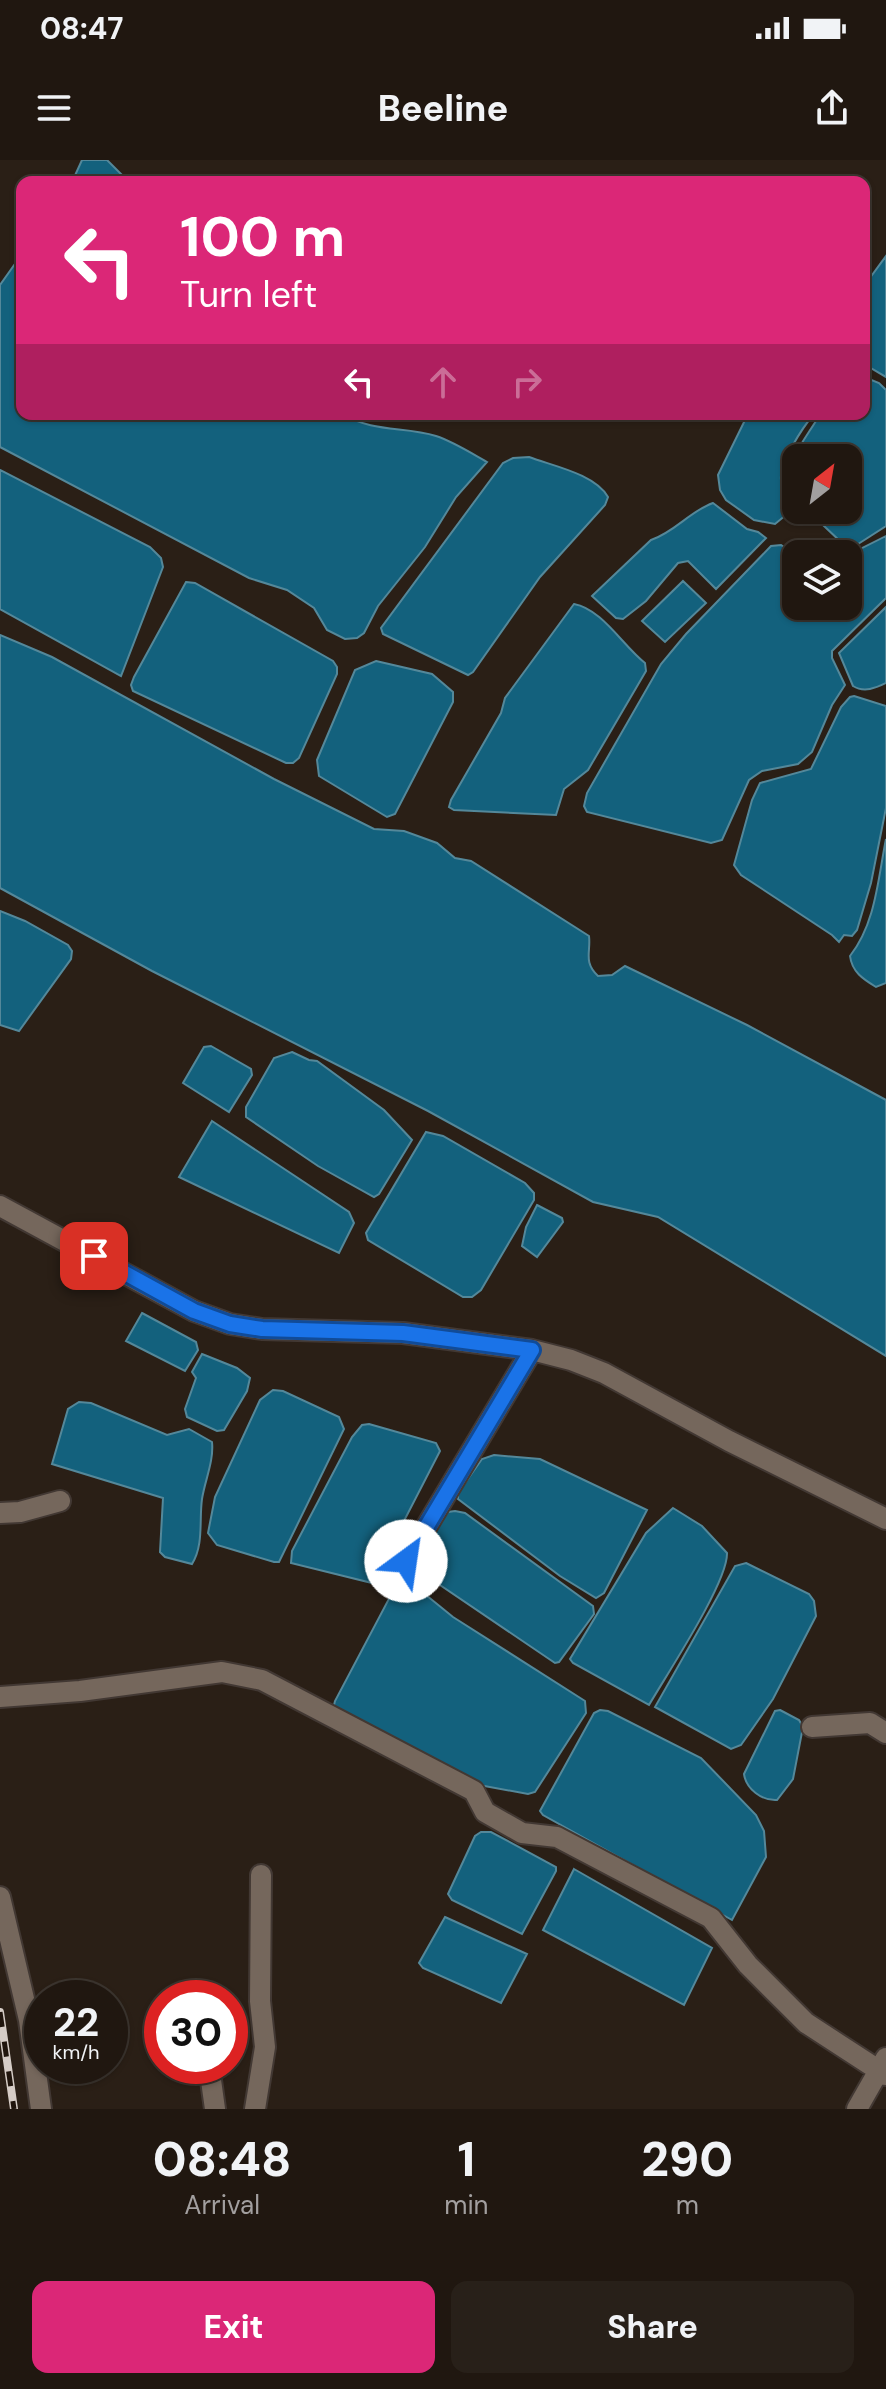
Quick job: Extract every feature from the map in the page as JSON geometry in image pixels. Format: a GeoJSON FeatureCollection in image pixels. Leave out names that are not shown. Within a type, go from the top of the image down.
{"type":"FeatureCollection","features":[{"type":"Feature","properties":{"kind":"street"},"geometry":{"type":"LineString","coordinates":[[0,1206],[194,1311],[230,1324],[262,1329],[403,1333],[532,1350],[571,1360],[604,1373],[729,1441],[886,1519]]}},
{"type":"Feature","properties":{"kind":"street"},"geometry":{"type":"LineString","coordinates":[[406,1561],[532,1350]]}},
{"type":"Feature","properties":{"kind":"street"},"geometry":{"type":"LineString","coordinates":[[0,1513],[20,1512],[60,1501]]}},
{"type":"Feature","properties":{"kind":"street"},"geometry":{"type":"LineString","coordinates":[[0,1697],[80,1691],[222,1672],[262,1680],[474,1791],[485,1812],[522,1833],[557,1837],[711,1918],[748,1965],[806,2023],[884,2068],[857,2109]]}},
{"type":"Feature","properties":{"kind":"street"},"geometry":{"type":"LineString","coordinates":[[812,1727],[870,1723],[886,1733]]}},
{"type":"Feature","properties":{"kind":"street"},"geometry":{"type":"LineString","coordinates":[[255,2109],[265,2047],[260,2001],[261,1875]]}},
{"type":"Feature","properties":{"kind":"street"},"geometry":{"type":"LineString","coordinates":[[0,1897],[29,2020],[41,2109]]}},
{"type":"Feature","properties":{"kind":"street"},"geometry":{"type":"LineString","coordinates":[[212,2084],[215,2109]]}},
{"type":"Feature","properties":{"kind":"water"},"geometry":{"type":"Polygon","coordinates":[[[82,160],[107,160],[123,176],[75,176],[82,160]]]}},
{"type":"Feature","properties":{"kind":"water"},"geometry":{"type":"Polygon","coordinates":[[[886,256],[886,377],[870,368],[870,278],[886,256]]]}},
{"type":"Feature","properties":{"kind":"water"},"geometry":{"type":"Polygon","coordinates":[[[16,262],[16,420],[355,420],[377,427],[436,436],[487,462],[456,497],[425,547],[378,606],[364,633],[357,638],[345,639],[327,630],[314,608],[287,590],[249,578],[0,447],[0,285],[16,262]]]}},
{"type":"Feature","properties":{"kind":"water"},"geometry":{"type":"Polygon","coordinates":[[[870,379],[886,390],[886,526],[862,541],[839,540],[822,524],[862,524],[862,444],[801,444],[816,420],[870,420],[870,379]]]}},
{"type":"Feature","properties":{"kind":"water"},"geometry":{"type":"Polygon","coordinates":[[[745,420],[810,420],[794,444],[782,444],[782,518],[775,524],[754,520],[726,500],[720,490],[718,475],[745,420]]]}},
{"type":"Feature","properties":{"kind":"water"},"geometry":{"type":"Polygon","coordinates":[[[529,457],[594,482],[608,497],[605,505],[540,577],[473,672],[468,675],[383,634],[381,628],[503,463],[513,458],[529,457]]]}},
{"type":"Feature","properties":{"kind":"water"},"geometry":{"type":"Polygon","coordinates":[[[0,470],[150,547],[161,558],[163,567],[121,676],[0,609],[0,470]]]}},
{"type":"Feature","properties":{"kind":"water"},"geometry":{"type":"Polygon","coordinates":[[[713,503],[747,529],[766,538],[716,589],[688,561],[678,563],[646,601],[623,619],[616,618],[592,596],[651,540],[713,503]]]}},
{"type":"Feature","properties":{"kind":"water"},"geometry":{"type":"Polygon","coordinates":[[[886,536],[886,598],[832,651],[832,658],[845,685],[832,705],[812,752],[798,764],[762,771],[749,780],[722,840],[711,843],[587,812],[584,806],[587,793],[661,664],[771,546],[782,546],[782,620],[862,620],[862,548],[886,536]]]}},
{"type":"Feature","properties":{"kind":"water"},"geometry":{"type":"Polygon","coordinates":[[[683,581],[706,603],[665,642],[642,621],[683,581]]]}},
{"type":"Feature","properties":{"kind":"water"},"geometry":{"type":"Polygon","coordinates":[[[186,582],[195,583],[333,661],[337,667],[337,674],[299,758],[293,763],[286,763],[133,691],[131,685],[134,677],[186,582]]]}},
{"type":"Feature","properties":{"kind":"water"},"geometry":{"type":"Polygon","coordinates":[[[574,604],[603,620],[645,663],[646,671],[588,770],[564,789],[556,815],[454,810],[449,807],[451,800],[501,713],[505,698],[574,604]]]}},
{"type":"Feature","properties":{"kind":"water"},"geometry":{"type":"Polygon","coordinates":[[[886,607],[886,683],[870,689],[857,688],[853,686],[839,653],[886,607]]]}},
{"type":"Feature","properties":{"kind":"water"},"geometry":{"type":"Polygon","coordinates":[[[0,635],[52,657],[274,779],[374,829],[404,831],[437,843],[455,858],[471,861],[589,936],[589,961],[598,976],[612,975],[625,966],[747,1025],[886,1100],[886,1356],[658,1217],[593,1202],[428,1111],[152,971],[0,888],[0,635]]]}},
{"type":"Feature","properties":{"kind":"water"},"geometry":{"type":"Polygon","coordinates":[[[376,661],[432,674],[453,692],[453,702],[395,814],[387,817],[319,776],[317,760],[355,670],[376,661]]]}},
{"type":"Feature","properties":{"kind":"water"},"geometry":{"type":"Polygon","coordinates":[[[854,696],[886,706],[886,808],[871,883],[857,930],[852,936],[844,935],[839,942],[741,875],[734,865],[752,800],[760,783],[811,769],[841,707],[854,696]]]}},
{"type":"Feature","properties":{"kind":"water"},"geometry":{"type":"Polygon","coordinates":[[[886,839],[886,983],[876,987],[856,971],[850,956],[871,915],[886,839]]]}},
{"type":"Feature","properties":{"kind":"water"},"geometry":{"type":"Polygon","coordinates":[[[0,911],[25,921],[68,945],[72,951],[71,959],[19,1031],[0,1025],[0,911]]]}},
{"type":"Feature","properties":{"kind":"water"},"geometry":{"type":"Polygon","coordinates":[[[211,1046],[251,1069],[252,1075],[229,1112],[183,1083],[204,1047],[211,1046]]]}},
{"type":"Feature","properties":{"kind":"water"},"geometry":{"type":"Polygon","coordinates":[[[292,1052],[317,1061],[384,1110],[412,1140],[379,1194],[374,1197],[318,1166],[246,1117],[246,1107],[274,1058],[292,1052]]]}},
{"type":"Feature","properties":{"kind":"water"},"geometry":{"type":"Polygon","coordinates":[[[212,1121],[349,1212],[354,1223],[339,1253],[179,1177],[212,1121]]]}},
{"type":"Feature","properties":{"kind":"water"},"geometry":{"type":"Polygon","coordinates":[[[426,1132],[443,1136],[525,1183],[534,1193],[534,1200],[481,1290],[472,1297],[463,1297],[368,1240],[366,1233],[426,1132]]]}},
{"type":"Feature","properties":{"kind":"water"},"geometry":{"type":"Polygon","coordinates":[[[537,1205],[562,1218],[563,1222],[537,1257],[522,1246],[526,1227],[537,1205]]]}},
{"type":"Feature","properties":{"kind":"water"},"geometry":{"type":"Polygon","coordinates":[[[142,1313],[196,1342],[198,1350],[185,1371],[126,1341],[142,1313]]]}},
{"type":"Feature","properties":{"kind":"water"},"geometry":{"type":"Polygon","coordinates":[[[202,1354],[237,1368],[250,1378],[247,1391],[224,1430],[217,1431],[187,1417],[185,1409],[196,1378],[192,1372],[202,1354]]]}},
{"type":"Feature","properties":{"kind":"water"},"geometry":{"type":"Polygon","coordinates":[[[273,1390],[283,1391],[339,1417],[344,1429],[279,1562],[217,1545],[208,1533],[215,1497],[260,1400],[273,1390]]]}},
{"type":"Feature","properties":{"kind":"water"},"geometry":{"type":"Polygon","coordinates":[[[79,1402],[91,1403],[167,1435],[189,1429],[212,1442],[211,1463],[202,1499],[200,1541],[192,1564],[165,1557],[160,1552],[163,1498],[52,1464],[68,1409],[79,1402]]]}},
{"type":"Feature","properties":{"kind":"water"},"geometry":{"type":"Polygon","coordinates":[[[369,1424],[436,1443],[440,1451],[372,1583],[291,1563],[292,1551],[352,1437],[362,1425],[369,1424]]]}},
{"type":"Feature","properties":{"kind":"water"},"geometry":{"type":"Polygon","coordinates":[[[494,1455],[540,1459],[647,1510],[604,1593],[596,1598],[560,1576],[458,1499],[458,1493],[482,1459],[494,1455]]]}},
{"type":"Feature","properties":{"kind":"water"},"geometry":{"type":"Polygon","coordinates":[[[673,1508],[702,1526],[727,1553],[725,1567],[708,1606],[649,1705],[570,1659],[646,1533],[673,1508]]]}},
{"type":"Feature","properties":{"kind":"water"},"geometry":{"type":"Polygon","coordinates":[[[448,1512],[465,1513],[593,1606],[594,1614],[559,1662],[555,1663],[409,1564],[409,1559],[448,1512]]]}},
{"type":"Feature","properties":{"kind":"water"},"geometry":{"type":"Polygon","coordinates":[[[746,1563],[809,1594],[814,1601],[816,1616],[773,1699],[741,1745],[731,1749],[655,1707],[735,1566],[746,1563]]]}},
{"type":"Feature","properties":{"kind":"water"},"geometry":{"type":"Polygon","coordinates":[[[410,1582],[453,1617],[585,1701],[586,1713],[535,1792],[528,1794],[463,1782],[333,1709],[392,1593],[402,1583],[410,1582]]]}},
{"type":"Feature","properties":{"kind":"water"},"geometry":{"type":"Polygon","coordinates":[[[780,1710],[799,1720],[803,1727],[793,1779],[777,1800],[771,1800],[751,1789],[744,1774],[775,1711],[780,1710]]]}},
{"type":"Feature","properties":{"kind":"water"},"geometry":{"type":"Polygon","coordinates":[[[608,1711],[701,1758],[756,1815],[764,1831],[766,1857],[732,1920],[540,1811],[594,1713],[608,1711]]]}},
{"type":"Feature","properties":{"kind":"water"},"geometry":{"type":"Polygon","coordinates":[[[481,1832],[491,1832],[556,1867],[522,1934],[452,1900],[448,1894],[475,1836],[481,1832]]]}},
{"type":"Feature","properties":{"kind":"water"},"geometry":{"type":"Polygon","coordinates":[[[574,1869],[712,1948],[684,2005],[543,1930],[574,1869]]]}},
{"type":"Feature","properties":{"kind":"water"},"geometry":{"type":"Polygon","coordinates":[[[445,1917],[527,1954],[501,2003],[423,1968],[419,1963],[445,1917]]]}},
{"type":"Feature","properties":{"kind":"railway"},"geometry":{"type":"LineString","coordinates":[[0,2012],[14,2109]]}},
{"type":"Feature","properties":{"kind":"route"},"geometry":{"type":"LineString","coordinates":[[94,1256],[194,1311],[230,1324],[262,1329],[403,1333],[532,1350],[406,1561]]}}]}
